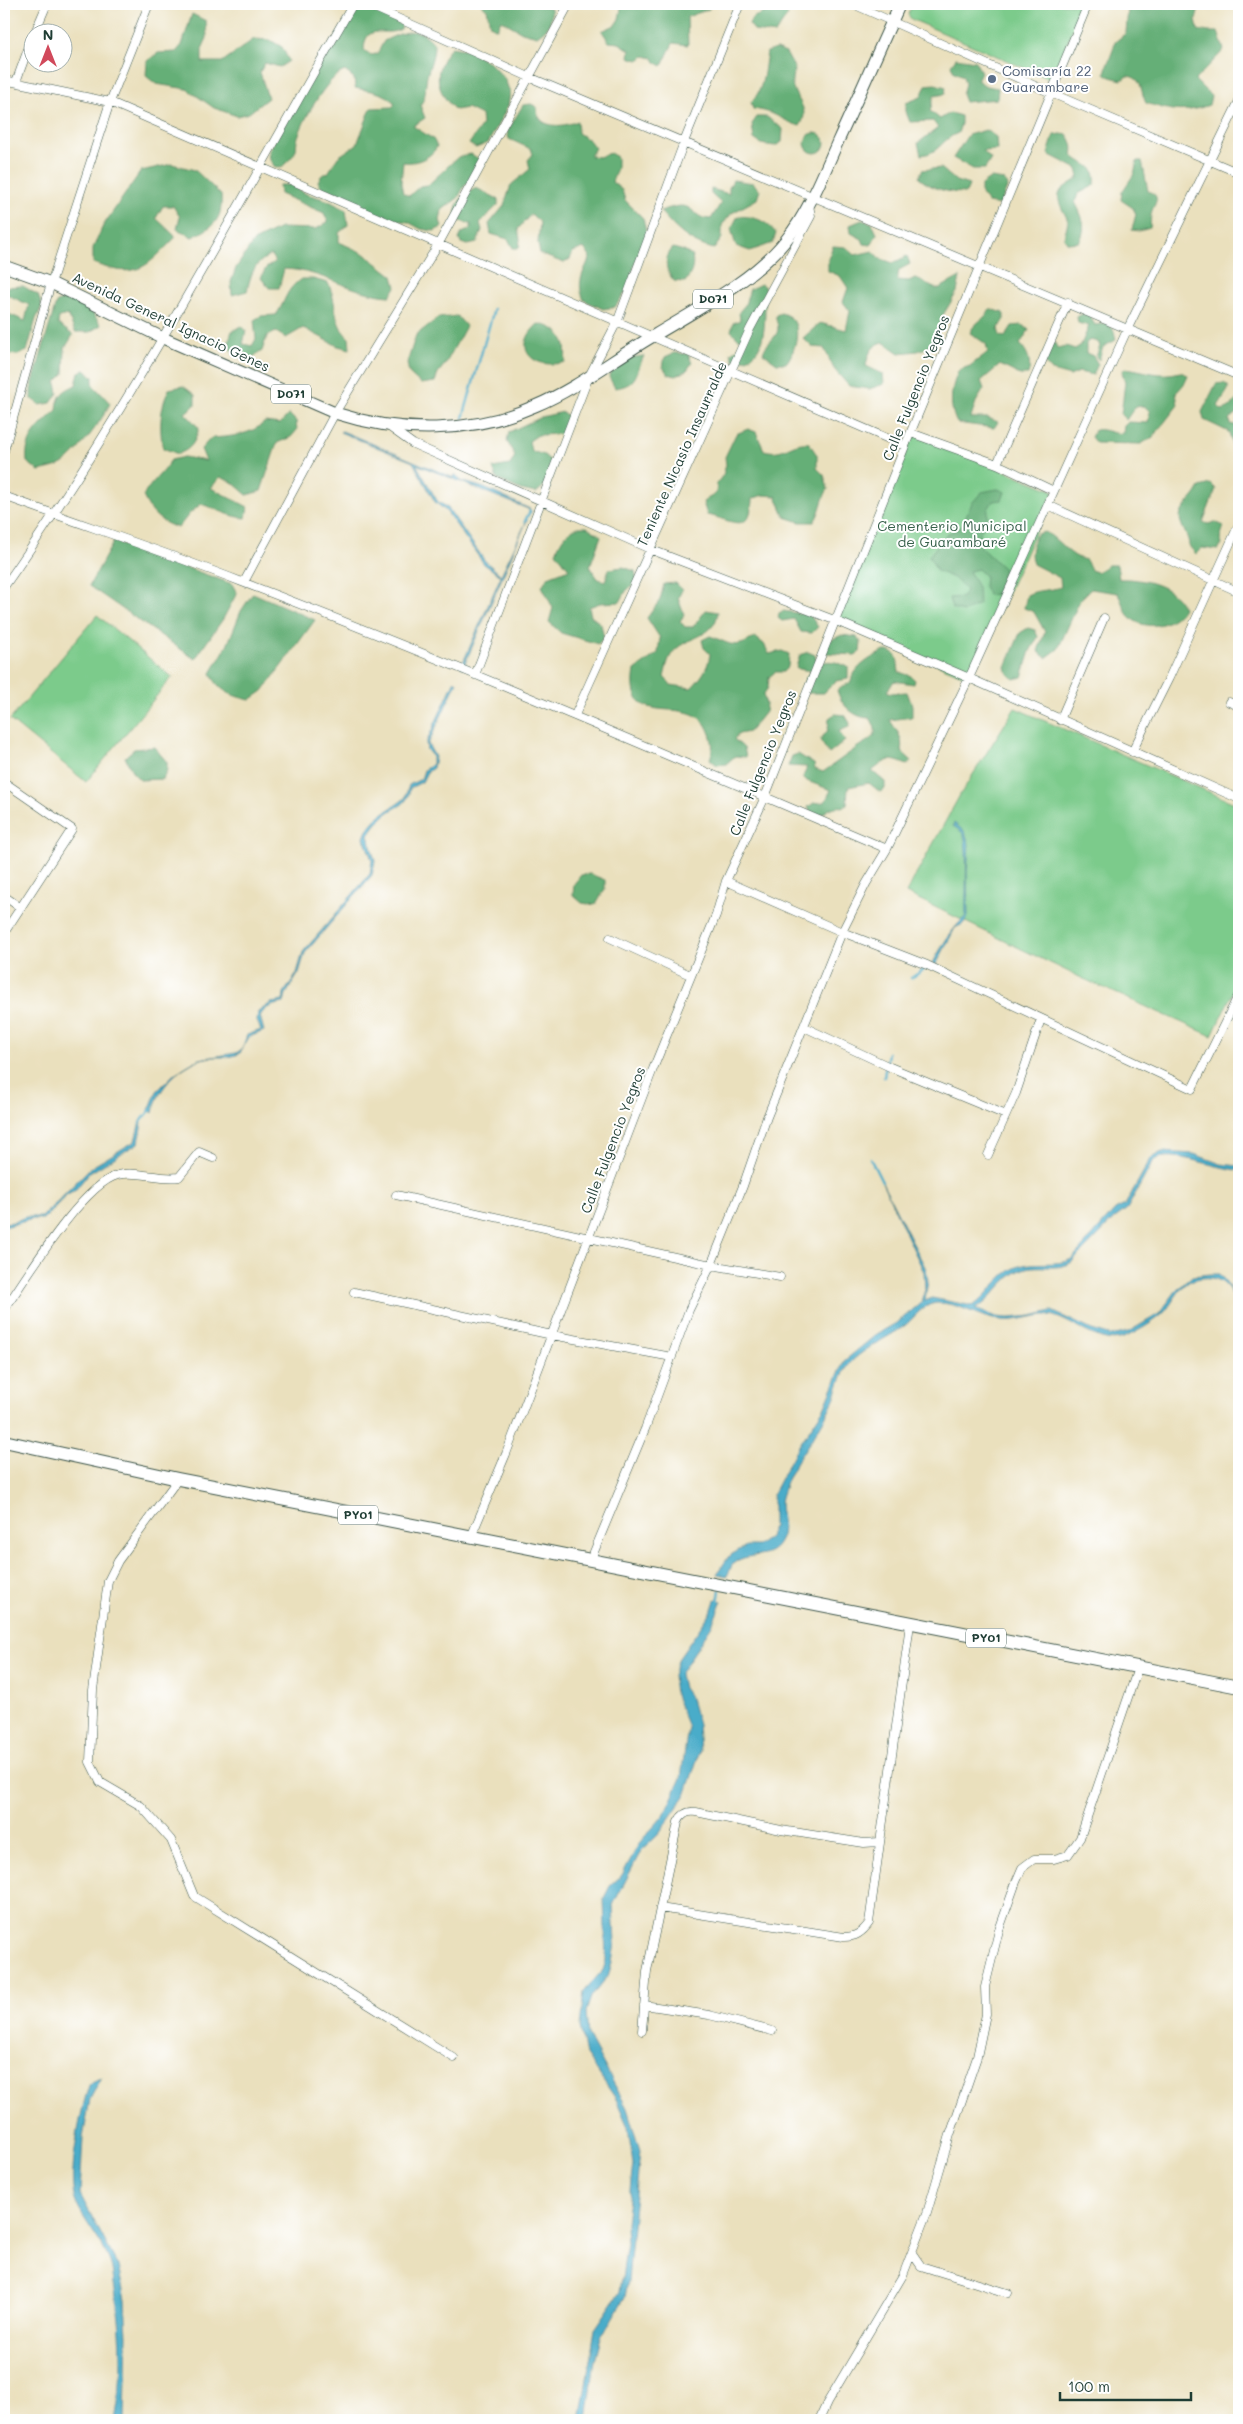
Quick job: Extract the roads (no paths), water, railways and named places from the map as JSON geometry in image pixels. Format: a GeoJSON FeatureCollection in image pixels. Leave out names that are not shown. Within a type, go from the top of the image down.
{"type":"FeatureCollection","features":[{"type":"Feature","properties":{"kind":"highway","name":"PY01"},"geometry":{"type":"LineString","coordinates":[[4,1441],[178,1479],[1239,1687]]}},
{"type":"Feature","properties":{"kind":"main road","name":"D071"},"geometry":{"type":"LineString","coordinates":[[811,200],[900,4]]}},
{"type":"Feature","properties":{"kind":"main road","name":"Avenida General Ignacio Genes"},"geometry":{"type":"LineString","coordinates":[[4,266],[51,283],[163,338],[357,420],[385,425],[469,426],[502,419],[537,406],[716,297],[762,265],[786,241],[811,200]]}},
{"type":"Feature","properties":{"kind":"street"},"geometry":{"type":"LineString","coordinates":[[39,22],[46,4]]}},
{"type":"Feature","properties":{"kind":"street"},"geometry":{"type":"LineString","coordinates":[[4,451],[51,283],[110,102],[149,4]]}},
{"type":"Feature","properties":{"kind":"street"},"geometry":{"type":"LineString","coordinates":[[4,587],[55,514],[163,338],[353,4]]}},
{"type":"Feature","properties":{"kind":"street"},"geometry":{"type":"LineString","coordinates":[[366,4],[529,77],[684,142],[811,200],[1068,302],[1239,376]]}},
{"type":"Feature","properties":{"kind":"street"},"geometry":{"type":"LineString","coordinates":[[244,582],[335,412],[439,242],[569,4]]}},
{"type":"Feature","properties":{"kind":"street"},"geometry":{"type":"LineString","coordinates":[[475,675],[543,501],[589,376],[618,320],[684,142],[740,4]]}},
{"type":"Feature","properties":{"kind":"street"},"geometry":{"type":"LineString","coordinates":[[853,4],[892,20],[1051,94],[1239,173]]}},
{"type":"Feature","properties":{"kind":"street","name":"Calle Fulgencio Yegros"},"geometry":{"type":"LineString","coordinates":[[471,1537],[552,1335],[690,975],[716,915],[726,881],[765,796],[834,620],[1088,4]]}},
{"type":"Feature","properties":{"kind":"street"},"geometry":{"type":"LineString","coordinates":[[16,82],[22,66]]}},
{"type":"Feature","properties":{"kind":"street"},"geometry":{"type":"LineString","coordinates":[[4,80],[110,102],[439,242],[732,372],[905,446]]}},
{"type":"Feature","properties":{"kind":"street"},"geometry":{"type":"LineString","coordinates":[[592,1559],[690,1310],[711,1265],[842,932],[866,884],[887,849],[969,678],[1128,328],[1239,100]]}},
{"type":"Feature","properties":{"kind":"street","name":"Teniente Nicasio Insaurralde"},"geometry":{"type":"LineString","coordinates":[[576,715],[750,329],[811,216],[811,200]]}},
{"type":"Feature","properties":{"kind":"street"},"geometry":{"type":"LineString","coordinates":[[996,464],[1068,302]]}},
{"type":"Feature","properties":{"kind":"street"},"geometry":{"type":"LineString","coordinates":[[385,425],[413,444],[652,550],[834,620],[969,678],[1239,799]]}},
{"type":"Feature","properties":{"kind":"street"},"geometry":{"type":"LineString","coordinates":[[911,433],[996,464],[1054,491]]}},
{"type":"Feature","properties":{"kind":"street"},"geometry":{"type":"LineString","coordinates":[[4,496],[110,532],[244,582],[576,715],[887,849]]}},
{"type":"Feature","properties":{"kind":"street"},"geometry":{"type":"LineString","coordinates":[[1048,505],[1239,592]]}},
{"type":"Feature","properties":{"kind":"street"},"geometry":{"type":"LineString","coordinates":[[1132,752],[1169,678],[1239,524]]}},
{"type":"Feature","properties":{"kind":"street"},"geometry":{"type":"LineString","coordinates":[[1060,720],[1104,618]]}},
{"type":"Feature","properties":{"kind":"street"},"geometry":{"type":"LineString","coordinates":[[1229,702],[1239,706]]}},
{"type":"Feature","properties":{"kind":"street"},"geometry":{"type":"LineString","coordinates":[[4,782],[72,828],[4,933]]}},
{"type":"Feature","properties":{"kind":"street"},"geometry":{"type":"LineString","coordinates":[[726,881],[842,932],[929,966],[1192,1089],[1239,994]]}},
{"type":"Feature","properties":{"kind":"street"},"geometry":{"type":"LineString","coordinates":[[4,896],[21,908]]}},
{"type":"Feature","properties":{"kind":"street"},"geometry":{"type":"LineString","coordinates":[[610,938],[690,975]]}},
{"type":"Feature","properties":{"kind":"street"},"geometry":{"type":"LineString","coordinates":[[988,1155],[1016,1093],[1041,1019]]}},
{"type":"Feature","properties":{"kind":"street"},"geometry":{"type":"LineString","coordinates":[[804,1027],[887,1066],[1006,1115]]}},
{"type":"Feature","properties":{"kind":"street"},"geometry":{"type":"LineString","coordinates":[[4,1310],[81,1203],[106,1179],[121,1174],[179,1177],[199,1152],[213,1158]]}},
{"type":"Feature","properties":{"kind":"street"},"geometry":{"type":"LineString","coordinates":[[396,1195],[589,1236],[711,1265],[780,1277]]}},
{"type":"Feature","properties":{"kind":"street"},"geometry":{"type":"LineString","coordinates":[[354,1292],[552,1335],[672,1357]]}},
{"type":"Feature","properties":{"kind":"street"},"geometry":{"type":"LineString","coordinates":[[178,1479],[118,1561],[108,1581],[93,1690],[90,1762],[100,1782],[141,1806],[171,1840],[194,1896],[454,2058]]}},
{"type":"Feature","properties":{"kind":"street"},"geometry":{"type":"LineString","coordinates":[[660,1908],[844,1937],[854,1936],[862,1931],[869,1923],[910,1624]]}},
{"type":"Feature","properties":{"kind":"street"},"geometry":{"type":"LineString","coordinates":[[819,2420],[827,2403],[903,2275],[912,2253],[977,2057],[986,2014],[985,1987],[999,1930],[1016,1882],[1022,1868],[1034,1859],[1068,1855],[1080,1838],[1138,1668]]}},
{"type":"Feature","properties":{"kind":"street"},"geometry":{"type":"LineString","coordinates":[[642,2032],[647,1972],[678,1822],[682,1815],[689,1812],[782,1830],[864,1843],[879,1842]]}},
{"type":"Feature","properties":{"kind":"street"},"geometry":{"type":"LineString","coordinates":[[644,2005],[708,2015],[772,2031]]}},
{"type":"Feature","properties":{"kind":"street"},"geometry":{"type":"LineString","coordinates":[[912,2253],[921,2266],[1008,2293]]}},
{"type":"Feature","properties":{"kind":"water"},"geometry":{"type":"Polygon","coordinates":[[[342,431],[454,478],[455,474],[461,481],[484,488],[530,509],[531,513],[528,509],[416,464],[438,502],[447,507],[485,561],[501,575],[527,520],[463,668],[461,667],[501,576],[484,564],[446,511],[435,502],[413,462],[340,432],[342,431]]]}},
{"type":"Feature","properties":{"kind":"water"},"geometry":{"type":"Polygon","coordinates":[[[455,680],[457,682],[428,744],[435,757],[433,768],[427,772],[422,782],[410,788],[409,795],[404,803],[383,817],[368,835],[375,861],[372,875],[305,953],[299,973],[286,994],[284,1003],[270,1006],[262,1013],[260,1016],[264,1031],[249,1037],[240,1053],[236,1055],[210,1057],[236,1053],[242,1049],[247,1035],[261,1030],[257,1021],[258,1012],[271,1003],[283,1001],[284,993],[297,973],[303,952],[370,874],[372,860],[364,838],[367,830],[376,819],[405,798],[409,785],[421,779],[424,770],[432,764],[432,756],[427,750],[426,743],[455,680]]]}},
{"type":"Feature","properties":{"kind":"water"},"geometry":{"type":"Polygon","coordinates":[[[954,823],[965,832],[969,844],[967,872],[968,916],[963,924],[955,928],[966,916],[966,847],[963,833],[953,826],[954,823]]]}},
{"type":"Feature","properties":{"kind":"water"},"geometry":{"type":"Polygon","coordinates":[[[955,928],[936,965],[933,963],[955,928]]]}},
{"type":"Feature","properties":{"kind":"water"},"geometry":{"type":"Polygon","coordinates":[[[179,1071],[159,1095],[153,1113],[149,1110],[157,1091],[179,1071]]]}},
{"type":"Feature","properties":{"kind":"water"},"geometry":{"type":"Polygon","coordinates":[[[140,1121],[142,1123],[138,1143],[88,1174],[76,1189],[66,1195],[44,1219],[33,1219],[4,1227],[4,1223],[14,1222],[25,1217],[42,1217],[90,1168],[135,1141],[140,1121]]]}},
{"type":"Feature","properties":{"kind":"water"},"geometry":{"type":"Polygon","coordinates":[[[1162,1152],[1194,1154],[1221,1164],[1239,1166],[1239,1170],[1183,1158],[1162,1157],[1154,1160],[1127,1209],[1115,1218],[1072,1262],[1055,1267],[1029,1267],[1023,1269],[1009,1278],[975,1309],[996,1317],[1009,1318],[1031,1316],[1052,1311],[1092,1330],[1112,1336],[1128,1332],[1159,1314],[1176,1291],[1192,1276],[1219,1274],[1226,1282],[1239,1305],[1239,1315],[1228,1288],[1223,1283],[1211,1278],[1202,1278],[1189,1282],[1181,1289],[1159,1317],[1132,1334],[1113,1340],[1093,1335],[1053,1316],[1045,1315],[1001,1320],[985,1317],[945,1303],[926,1306],[903,1327],[858,1355],[845,1371],[824,1419],[790,1473],[785,1485],[780,1503],[783,1532],[778,1544],[769,1552],[734,1563],[727,1576],[717,1574],[729,1556],[746,1546],[758,1546],[769,1537],[773,1527],[773,1493],[796,1450],[824,1408],[844,1361],[877,1334],[898,1322],[922,1302],[925,1291],[924,1272],[881,1180],[926,1269],[928,1281],[925,1301],[932,1298],[973,1306],[1005,1274],[1017,1267],[1031,1264],[1059,1263],[1072,1259],[1115,1210],[1125,1205],[1151,1158],[1162,1152]]]}},
{"type":"Feature","properties":{"kind":"water"},"geometry":{"type":"Polygon","coordinates":[[[715,1600],[722,1601],[712,1625],[680,1674],[683,1688],[691,1699],[698,1724],[700,1751],[685,1796],[657,1836],[641,1851],[613,1905],[615,1943],[612,1963],[608,1976],[591,1997],[586,2012],[588,2035],[627,2108],[640,2151],[625,2297],[601,2337],[595,2360],[587,2420],[580,2420],[595,2329],[620,2292],[627,2243],[626,2224],[633,2164],[628,2127],[616,2099],[586,2055],[580,2027],[584,1991],[603,1970],[606,1961],[604,1898],[610,1886],[622,1875],[640,1842],[664,1815],[681,1778],[688,1727],[675,1695],[673,1675],[679,1658],[711,1612],[715,1600]]]}},
{"type":"Feature","properties":{"kind":"water"},"geometry":{"type":"Polygon","coordinates":[[[102,2077],[90,2099],[83,2138],[80,2194],[118,2266],[125,2300],[127,2335],[125,2420],[115,2420],[120,2387],[121,2352],[119,2318],[112,2267],[107,2254],[76,2203],[73,2192],[76,2143],[86,2094],[90,2083],[102,2077]]]}},
{"type":"Feature","properties":{"kind":"waterway"},"geometry":{"type":"LineString","coordinates":[[463,418],[494,309]]}},
{"type":"Feature","properties":{"kind":"waterway"},"geometry":{"type":"LineString","coordinates":[[525,521],[530,511]]}},
{"type":"Feature","properties":{"kind":"waterway"},"geometry":{"type":"LineString","coordinates":[[911,978],[928,967]]}},
{"type":"Feature","properties":{"kind":"waterway"},"geometry":{"type":"LineString","coordinates":[[884,1077],[888,1053]]}},
{"type":"Feature","properties":{"kind":"waterway"},"geometry":{"type":"LineString","coordinates":[[140,1123],[152,1108]]}},
{"type":"Feature","properties":{"kind":"waterway"},"geometry":{"type":"LineString","coordinates":[[870,1158],[882,1182]]}},
{"type":"Feature","properties":{"kind":"waterway"},"geometry":{"type":"LineString","coordinates":[[718,1602],[720,1590]]}},
{"type":"Feature","properties":{"kind":"place","name":"Comisaría 22 Guarambare"},"geometry":{"type":"Point","coordinates":[992,79]}},
{"type":"Feature","properties":{"kind":"park label","name":"Cementerio Municipal de Guarambaré"},"geometry":{"type":"Point","coordinates":[952,534]}}]}
